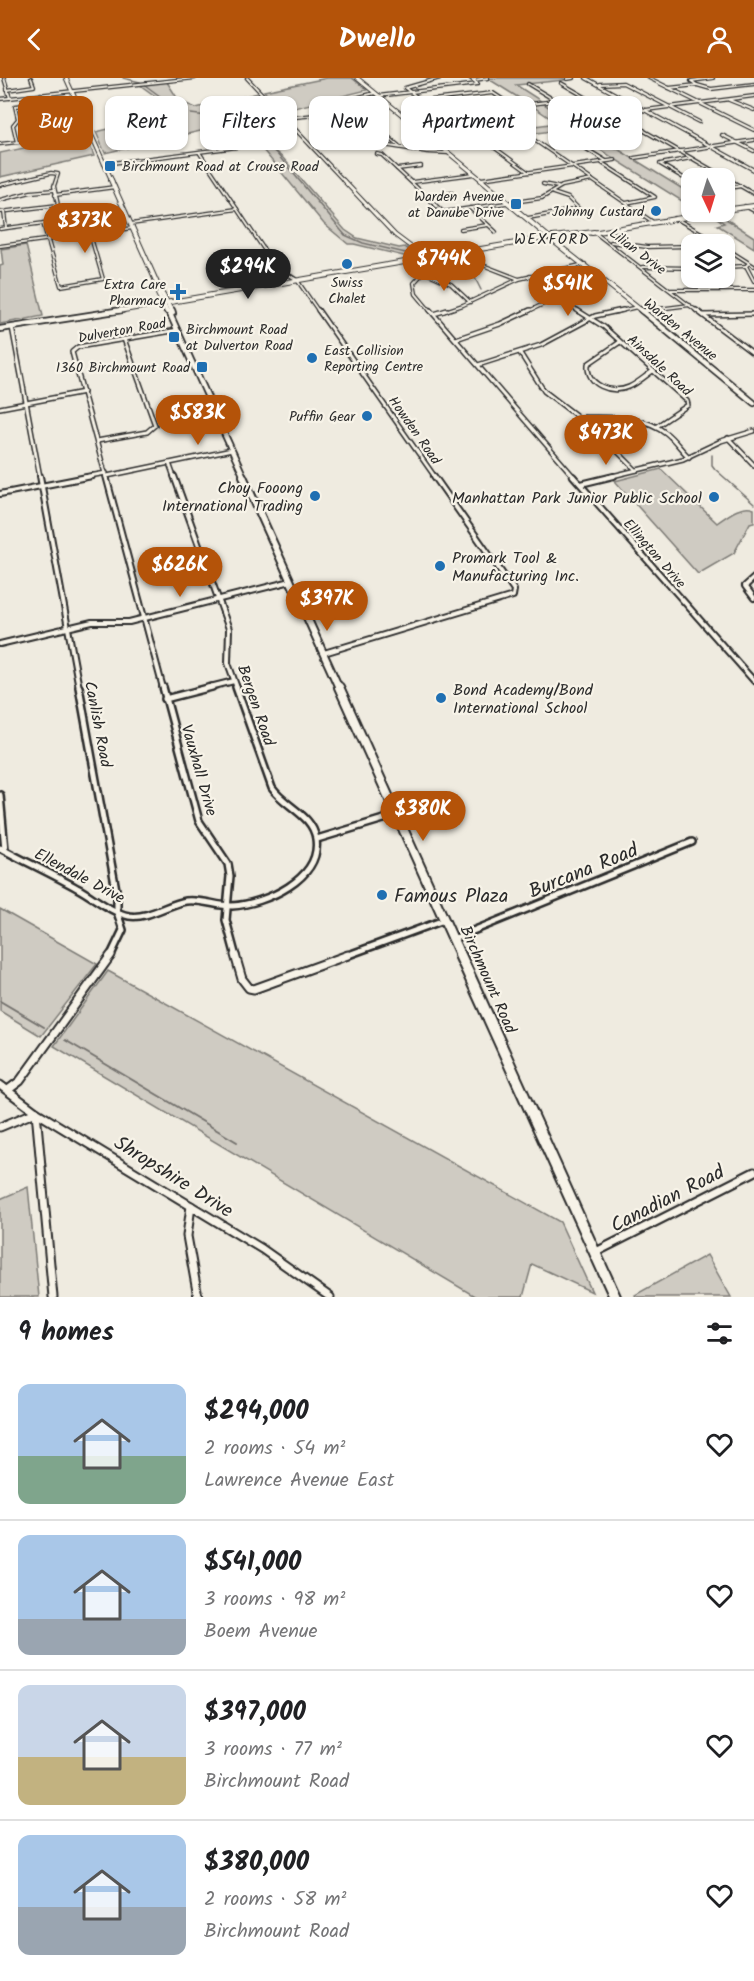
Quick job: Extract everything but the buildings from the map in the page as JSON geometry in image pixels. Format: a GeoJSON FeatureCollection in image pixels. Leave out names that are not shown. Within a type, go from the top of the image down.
{"type":"FeatureCollection","features":[{"type":"Feature","properties":{"kind":"main road","name":"Birchmount Road"},"geometry":{"type":"LineString","coordinates":[[66,78],[74,96]]}},
{"type":"Feature","properties":{"kind":"main road","name":"Warden Avenue"},"geometry":{"type":"LineString","coordinates":[[357,78],[378,96]]}},
{"type":"Feature","properties":{"kind":"main road","name":"Warden Avenue"},"geometry":{"type":"LineString","coordinates":[[390,105],[401,114]]}},
{"type":"Feature","properties":{"kind":"main road","name":"Birchmount Road"},"geometry":{"type":"LineString","coordinates":[[93,139],[161,291],[158,294],[165,302],[178,330],[615,1297]]}},
{"type":"Feature","properties":{"kind":"main road","name":"Warden Avenue"},"geometry":{"type":"LineString","coordinates":[[445,150],[754,403]]}},
{"type":"Feature","properties":{"kind":"main road"},"geometry":{"type":"LineString","coordinates":[[735,208],[754,205]]}},
{"type":"Feature","properties":{"kind":"main road"},"geometry":{"type":"LineString","coordinates":[[0,329],[681,217]]}},
{"type":"Feature","properties":{"kind":"street"},"geometry":{"type":"LineString","coordinates":[[4,78],[10,98]]}},
{"type":"Feature","properties":{"kind":"street"},"geometry":{"type":"LineString","coordinates":[[7,90],[34,86],[31,78]]}},
{"type":"Feature","properties":{"kind":"street"},"geometry":{"type":"LineString","coordinates":[[0,99],[195,78]]}},
{"type":"Feature","properties":{"kind":"street"},"geometry":{"type":"LineString","coordinates":[[247,78],[264,96]]}},
{"type":"Feature","properties":{"kind":"street"},"geometry":{"type":"LineString","coordinates":[[415,96],[405,86],[440,78]]}},
{"type":"Feature","properties":{"kind":"street"},"geometry":{"type":"LineString","coordinates":[[472,79],[488,78]]}},
{"type":"Feature","properties":{"kind":"street"},"geometry":{"type":"LineString","coordinates":[[567,79],[573,78]]}},
{"type":"Feature","properties":{"kind":"street"},"geometry":{"type":"LineString","coordinates":[[586,78],[754,170]]}},
{"type":"Feature","properties":{"kind":"street"},"geometry":{"type":"LineString","coordinates":[[649,78],[754,129]]}},
{"type":"Feature","properties":{"kind":"street"},"geometry":{"type":"LineString","coordinates":[[713,78],[690,81],[711,89],[754,84]]}},
{"type":"Feature","properties":{"kind":"street"},"geometry":{"type":"LineString","coordinates":[[378,96],[361,100],[355,98],[478,84],[472,79]]}},
{"type":"Feature","properties":{"kind":"street"},"geometry":{"type":"LineString","coordinates":[[561,83],[584,96]]}},
{"type":"Feature","properties":{"kind":"street"},"geometry":{"type":"LineString","coordinates":[[598,84],[623,83],[699,122]]}},
{"type":"Feature","properties":{"kind":"street"},"geometry":{"type":"LineString","coordinates":[[528,84],[548,97]]}},
{"type":"Feature","properties":{"kind":"street"},"geometry":{"type":"LineString","coordinates":[[669,88],[697,85]]}},
{"type":"Feature","properties":{"kind":"street"},"geometry":{"type":"LineString","coordinates":[[468,96],[494,93],[498,96]]}},
{"type":"Feature","properties":{"kind":"street"},"geometry":{"type":"LineString","coordinates":[[642,110],[754,96]]}},
{"type":"Feature","properties":{"kind":"street"},"geometry":{"type":"LineString","coordinates":[[728,99],[754,110]]}},
{"type":"Feature","properties":{"kind":"street"},"geometry":{"type":"LineString","coordinates":[[0,144],[17,142],[13,125],[18,119],[15,106],[18,106]]}},
{"type":"Feature","properties":{"kind":"street"},"geometry":{"type":"LineString","coordinates":[[644,130],[754,194]]}},
{"type":"Feature","properties":{"kind":"street"},"geometry":{"type":"LineString","coordinates":[[297,131],[395,235],[426,259]]}},
{"type":"Feature","properties":{"kind":"street"},"geometry":{"type":"LineString","coordinates":[[722,135],[754,151]]}},
{"type":"Feature","properties":{"kind":"street"},"geometry":{"type":"LineString","coordinates":[[389,137],[399,146]]}},
{"type":"Feature","properties":{"kind":"street"},"geometry":{"type":"LineString","coordinates":[[634,158],[754,140]]}},
{"type":"Feature","properties":{"kind":"street"},"geometry":{"type":"LineString","coordinates":[[536,141],[653,222]]}},
{"type":"Feature","properties":{"kind":"street"},"geometry":{"type":"LineString","coordinates":[[389,145],[428,153],[448,153]]}},
{"type":"Feature","properties":{"kind":"street"},"geometry":{"type":"LineString","coordinates":[[104,164],[214,150]]}},
{"type":"Feature","properties":{"kind":"street"},"geometry":{"type":"LineString","coordinates":[[497,150],[528,172]]}},
{"type":"Feature","properties":{"kind":"street"},"geometry":{"type":"LineString","coordinates":[[588,150],[606,161]]}},
{"type":"Feature","properties":{"kind":"street","name":"Howden Road"},"geometry":{"type":"LineString","coordinates":[[199,152],[275,266],[297,280],[514,592],[513,596],[324,653]]}},
{"type":"Feature","properties":{"kind":"street"},"geometry":{"type":"LineString","coordinates":[[377,154],[397,169],[443,212],[542,198],[558,188]]}},
{"type":"Feature","properties":{"kind":"street"},"geometry":{"type":"LineString","coordinates":[[681,176],[660,164],[691,158]]}},
{"type":"Feature","properties":{"kind":"street"},"geometry":{"type":"LineString","coordinates":[[481,179],[615,160]]}},
{"type":"Feature","properties":{"kind":"street"},"geometry":{"type":"LineString","coordinates":[[601,162],[655,197],[626,203]]}},
{"type":"Feature","properties":{"kind":"street"},"geometry":{"type":"LineString","coordinates":[[397,169],[421,166]]}},
{"type":"Feature","properties":{"kind":"street"},"geometry":{"type":"LineString","coordinates":[[0,185],[58,174],[54,181],[58,205],[2,212],[6,228]]}},
{"type":"Feature","properties":{"kind":"street"},"geometry":{"type":"LineString","coordinates":[[411,182],[474,174]]}},
{"type":"Feature","properties":{"kind":"street"},"geometry":{"type":"LineString","coordinates":[[543,184],[558,188],[592,180]]}},
{"type":"Feature","properties":{"kind":"street"},"geometry":{"type":"LineString","coordinates":[[735,187],[741,186]]}},
{"type":"Feature","properties":{"kind":"street"},"geometry":{"type":"LineString","coordinates":[[55,195],[115,187]]}},
{"type":"Feature","properties":{"kind":"street"},"geometry":{"type":"LineString","coordinates":[[0,200],[31,192],[54,190]]}},
{"type":"Feature","properties":{"kind":"street"},"geometry":{"type":"LineString","coordinates":[[528,218],[579,209],[568,198],[553,193]]}},
{"type":"Feature","properties":{"kind":"street"},"geometry":{"type":"LineString","coordinates":[[427,197],[452,194]]}},
{"type":"Feature","properties":{"kind":"street"},"geometry":{"type":"LineString","coordinates":[[746,206],[754,211]]}},
{"type":"Feature","properties":{"kind":"street"},"geometry":{"type":"LineString","coordinates":[[470,208],[496,232]]}},
{"type":"Feature","properties":{"kind":"street"},"geometry":{"type":"LineString","coordinates":[[0,246],[90,234],[237,209]]}},
{"type":"Feature","properties":{"kind":"street"},"geometry":{"type":"LineString","coordinates":[[0,229],[126,212]]}},
{"type":"Feature","properties":{"kind":"street"},"geometry":{"type":"LineString","coordinates":[[675,218],[702,234]]}},
{"type":"Feature","properties":{"kind":"street"},"geometry":{"type":"LineString","coordinates":[[43,223],[60,285],[103,279],[90,234]]}},
{"type":"Feature","properties":{"kind":"street"},"geometry":{"type":"LineString","coordinates":[[461,229],[488,225]]}},
{"type":"Feature","properties":{"kind":"street","name":"Lilian Drive"},"geometry":{"type":"LineString","coordinates":[[594,232],[754,354]]}},
{"type":"Feature","properties":{"kind":"street"},"geometry":{"type":"LineString","coordinates":[[607,241],[646,247],[681,246]]}},
{"type":"Feature","properties":{"kind":"street"},"geometry":{"type":"LineString","coordinates":[[466,253],[475,262],[519,279]]}},
{"type":"Feature","properties":{"kind":"street"},"geometry":{"type":"LineString","coordinates":[[735,256],[754,266]]}},
{"type":"Feature","properties":{"kind":"street"},"geometry":{"type":"LineString","coordinates":[[413,261],[424,272],[452,284],[470,302]]}},
{"type":"Feature","properties":{"kind":"street"},"geometry":{"type":"LineString","coordinates":[[434,314],[470,302],[519,279],[585,264]]}},
{"type":"Feature","properties":{"kind":"street"},"geometry":{"type":"LineString","coordinates":[[735,266],[747,264]]}},
{"type":"Feature","properties":{"kind":"street"},"geometry":{"type":"LineString","coordinates":[[747,264],[754,281]]}},
{"type":"Feature","properties":{"kind":"street"},"geometry":{"type":"LineString","coordinates":[[642,267],[681,268]]}},
{"type":"Feature","properties":{"kind":"street","name":"Ellington Drive"},"geometry":{"type":"LineString","coordinates":[[424,272],[414,284],[414,290],[754,681]]}},
{"type":"Feature","properties":{"kind":"street","name":"Ainsdale Road"},"geometry":{"type":"LineString","coordinates":[[530,276],[620,342],[689,404],[657,426]]}},
{"type":"Feature","properties":{"kind":"street"},"geometry":{"type":"LineString","coordinates":[[671,290],[754,290]]}},
{"type":"Feature","properties":{"kind":"street"},"geometry":{"type":"LineString","coordinates":[[456,339],[500,324],[560,296]]}},
{"type":"Feature","properties":{"kind":"street"},"geometry":{"type":"LineString","coordinates":[[642,311],[690,304]]}},
{"type":"Feature","properties":{"kind":"street"},"geometry":{"type":"LineString","coordinates":[[478,365],[520,353],[590,318],[637,307]]}},
{"type":"Feature","properties":{"kind":"street"},"geometry":{"type":"LineString","coordinates":[[703,315],[754,314]]}},
{"type":"Feature","properties":{"kind":"street","name":"Canlish Road"},"geometry":{"type":"LineString","coordinates":[[8,1090],[20,1081],[115,950],[123,930],[117,912],[117,895],[12,327]]}},
{"type":"Feature","properties":{"kind":"street","name":"Dulverton Road"},"geometry":{"type":"LineString","coordinates":[[72,352],[78,347],[178,330]]}},
{"type":"Feature","properties":{"kind":"street"},"geometry":{"type":"LineString","coordinates":[[97,441],[147,432],[155,425],[124,339]]}},
{"type":"Feature","properties":{"kind":"street"},"geometry":{"type":"LineString","coordinates":[[620,342],[588,364],[587,373],[594,382],[607,388],[625,389],[653,371]]}},
{"type":"Feature","properties":{"kind":"street","name":"Vauxhall Drive"},"geometry":{"type":"LineString","coordinates":[[72,352],[146,618],[165,699],[199,821],[228,864],[230,876],[226,920],[245,986],[254,989],[445,920]]}},
{"type":"Feature","properties":{"kind":"street"},"geometry":{"type":"LineString","coordinates":[[520,353],[544,392],[580,417],[636,470]]}},
{"type":"Feature","properties":{"kind":"street"},"geometry":{"type":"LineString","coordinates":[[0,408],[84,392]]}},
{"type":"Feature","properties":{"kind":"street"},"geometry":{"type":"LineString","coordinates":[[580,417],[630,420],[657,426],[667,433],[689,457]]}},
{"type":"Feature","properties":{"kind":"street"},"geometry":{"type":"LineString","coordinates":[[581,484],[689,457],[728,438],[754,431]]}},
{"type":"Feature","properties":{"kind":"street"},"geometry":{"type":"LineString","coordinates":[[728,438],[754,465]]}},
{"type":"Feature","properties":{"kind":"street"},"geometry":{"type":"LineString","coordinates":[[0,494],[232,450]]}},
{"type":"Feature","properties":{"kind":"street","name":"Bergen Road"},"geometry":{"type":"LineString","coordinates":[[169,463],[231,633],[227,657],[272,788],[282,801],[307,818],[316,839]]}},
{"type":"Feature","properties":{"kind":"street"},"geometry":{"type":"LineString","coordinates":[[754,578],[745,586],[754,598]]}},
{"type":"Feature","properties":{"kind":"street"},"geometry":{"type":"LineString","coordinates":[[0,644],[92,622],[118,623],[146,618],[291,581]]}},
{"type":"Feature","properties":{"kind":"street"},"geometry":{"type":"LineString","coordinates":[[165,699],[234,681]]}},
{"type":"Feature","properties":{"kind":"street"},"geometry":{"type":"LineString","coordinates":[[0,795],[2,849]]}},
{"type":"Feature","properties":{"kind":"street"},"geometry":{"type":"LineString","coordinates":[[316,839],[397,814]]}},
{"type":"Feature","properties":{"kind":"street","name":"Ellendale Drive"},"geometry":{"type":"LineString","coordinates":[[2,849],[65,881],[117,912],[132,917],[189,901],[236,905],[294,884],[311,864],[316,839]]}},
{"type":"Feature","properties":{"kind":"street","name":"Burcana Road"},"geometry":{"type":"LineString","coordinates":[[453,939],[692,842]]}},
{"type":"Feature","properties":{"kind":"street","name":"Shropshire Drive"},"geometry":{"type":"LineString","coordinates":[[0,1085],[36,1112],[262,1249],[330,1297]]}},
{"type":"Feature","properties":{"kind":"street"},"geometry":{"type":"LineString","coordinates":[[0,1127],[36,1112],[53,1297]]}},
{"type":"Feature","properties":{"kind":"street","name":"Canadian Road"},"geometry":{"type":"LineString","coordinates":[[595,1252],[754,1172]]}},
{"type":"Feature","properties":{"kind":"street"},"geometry":{"type":"LineString","coordinates":[[191,1206],[187,1236],[198,1297]]}},
{"type":"Feature","properties":{"kind":"shaded area"},"geometry":{"type":"Polygon","coordinates":[[[327,78],[352,78],[367,90],[343,96],[309,96],[309,104],[297,107],[297,96],[268,96],[264,91],[327,78]]]}},
{"type":"Feature","properties":{"kind":"shaded area"},"geometry":{"type":"Polygon","coordinates":[[[487,78],[563,78],[565,80],[516,85],[533,96],[516,96],[487,78]]]}},
{"type":"Feature","properties":{"kind":"shaded area"},"geometry":{"type":"Polygon","coordinates":[[[167,82],[176,96],[155,96],[140,85],[167,82]]]}},
{"type":"Feature","properties":{"kind":"shaded area"},"geometry":{"type":"Polygon","coordinates":[[[258,93],[261,96],[246,96],[258,93]]]}},
{"type":"Feature","properties":{"kind":"shaded area"},"geometry":{"type":"Polygon","coordinates":[[[544,104],[548,106],[548,117],[536,108],[536,105],[544,104]]]}},
{"type":"Feature","properties":{"kind":"shaded area"},"geometry":{"type":"Polygon","coordinates":[[[188,105],[200,107],[200,131],[188,134],[188,105]]]}},
{"type":"Feature","properties":{"kind":"shaded area"},"geometry":{"type":"Polygon","coordinates":[[[548,124],[548,132],[536,133],[536,126],[548,124]]]}},
{"type":"Feature","properties":{"kind":"shaded area"},"geometry":{"type":"Polygon","coordinates":[[[105,130],[105,150],[118,150],[105,153],[96,132],[105,130]]]}},
{"type":"Feature","properties":{"kind":"shaded area"},"geometry":{"type":"Polygon","coordinates":[[[18,149],[92,150],[94,156],[0,177],[0,153],[18,149]]]}},
{"type":"Feature","properties":{"kind":"shaded area"},"geometry":{"type":"Polygon","coordinates":[[[263,150],[273,150],[283,158],[345,230],[357,238],[399,248],[405,247],[416,256],[412,258],[348,244],[324,224],[263,150]]]}},
{"type":"Feature","properties":{"kind":"shaded area"},"geometry":{"type":"Polygon","coordinates":[[[601,150],[619,150],[681,188],[681,200],[601,150]]]}},
{"type":"Feature","properties":{"kind":"shaded area"},"geometry":{"type":"Polygon","coordinates":[[[731,222],[754,237],[754,248],[735,234],[717,225],[731,222]]]}},
{"type":"Feature","properties":{"kind":"shaded area"},"geometry":{"type":"Polygon","coordinates":[[[26,245],[43,316],[0,324],[0,266],[3,265],[1,249],[26,245]]]}},
{"type":"Feature","properties":{"kind":"shaded area"},"geometry":{"type":"Polygon","coordinates":[[[661,469],[717,523],[739,509],[754,509],[754,522],[750,523],[734,553],[698,574],[615,481],[661,469]]]}},
{"type":"Feature","properties":{"kind":"shaded area"},"geometry":{"type":"Polygon","coordinates":[[[0,909],[97,964],[41,1036],[0,1011],[0,909]]]}},
{"type":"Feature","properties":{"kind":"shaded area"},"geometry":{"type":"Polygon","coordinates":[[[108,971],[560,1222],[592,1292],[532,1264],[523,1297],[476,1297],[54,1046],[108,971]]]}},
{"type":"Feature","properties":{"kind":"shaded area"},"geometry":{"type":"Polygon","coordinates":[[[28,1187],[39,1297],[0,1297],[0,1199],[28,1187]]]}},
{"type":"Feature","properties":{"kind":"shaded area"},"geometry":{"type":"Polygon","coordinates":[[[707,1255],[731,1297],[636,1297],[635,1295],[707,1255]]]}},
{"type":"Feature","properties":{"kind":"waterway"},"geometry":{"type":"LineString","coordinates":[[123,78],[140,82]]}},
{"type":"Feature","properties":{"kind":"waterway"},"geometry":{"type":"LineString","coordinates":[[145,85],[160,96]]}},
{"type":"Feature","properties":{"kind":"waterway"},"geometry":{"type":"LineString","coordinates":[[191,114],[200,115]]}},
{"type":"Feature","properties":{"kind":"waterway"},"geometry":{"type":"LineString","coordinates":[[273,150],[345,235],[363,243],[414,255]]}},
{"type":"Feature","properties":{"kind":"waterway"},"geometry":{"type":"LineString","coordinates":[[451,266],[472,272],[481,290]]}},
{"type":"Feature","properties":{"kind":"waterway"},"geometry":{"type":"LineString","coordinates":[[712,455],[712,465],[715,469],[754,504]]}},
{"type":"Feature","properties":{"kind":"waterway"},"geometry":{"type":"LineString","coordinates":[[0,1001],[44,1027]]}},
{"type":"Feature","properties":{"kind":"waterway"},"geometry":{"type":"LineString","coordinates":[[65,1040],[237,1142]]}},
{"type":"Feature","properties":{"kind":"place","name":"Birchmount Road at Crouse Road"},"geometry":{"type":"Point","coordinates":[110,166]}},
{"type":"Feature","properties":{"kind":"place","name":"Warden Avenue at Danube Drive"},"geometry":{"type":"Point","coordinates":[516,204]}},
{"type":"Feature","properties":{"kind":"place","name":"Johnny Custard"},"geometry":{"type":"Point","coordinates":[656,211]}},
{"type":"Feature","properties":{"kind":"place","name":"Swiss Chalet"},"geometry":{"type":"Point","coordinates":[347,264]}},
{"type":"Feature","properties":{"kind":"place","name":"Extra Care Pharmacy"},"geometry":{"type":"Point","coordinates":[178,292]}},
{"type":"Feature","properties":{"kind":"place","name":"Birchmount Road at Dulverton Road"},"geometry":{"type":"Point","coordinates":[174,337]}},
{"type":"Feature","properties":{"kind":"place","name":"East Collision Reporting Centre"},"geometry":{"type":"Point","coordinates":[312,358]}},
{"type":"Feature","properties":{"kind":"place","name":"1360 Birchmount Road"},"geometry":{"type":"Point","coordinates":[202,367]}},
{"type":"Feature","properties":{"kind":"place","name":"Puffin Gear"},"geometry":{"type":"Point","coordinates":[367,416]}},
{"type":"Feature","properties":{"kind":"place","name":"Choy Fooong International Trading"},"geometry":{"type":"Point","coordinates":[315,496]}},
{"type":"Feature","properties":{"kind":"place","name":"Manhattan Park Junior Public School"},"geometry":{"type":"Point","coordinates":[714,497]}},
{"type":"Feature","properties":{"kind":"place","name":"Promark Tool & Manufacturing Inc."},"geometry":{"type":"Point","coordinates":[440,566]}},
{"type":"Feature","properties":{"kind":"place","name":"Bond Academy/Bond International School"},"geometry":{"type":"Point","coordinates":[441,698]}},
{"type":"Feature","properties":{"kind":"place","name":"Famous Plaza"},"geometry":{"type":"Point","coordinates":[382,895]}},
{"type":"Feature","properties":{"kind":"district","name":"WEXFORD"},"geometry":{"type":"Point","coordinates":[552,239]}}]}
